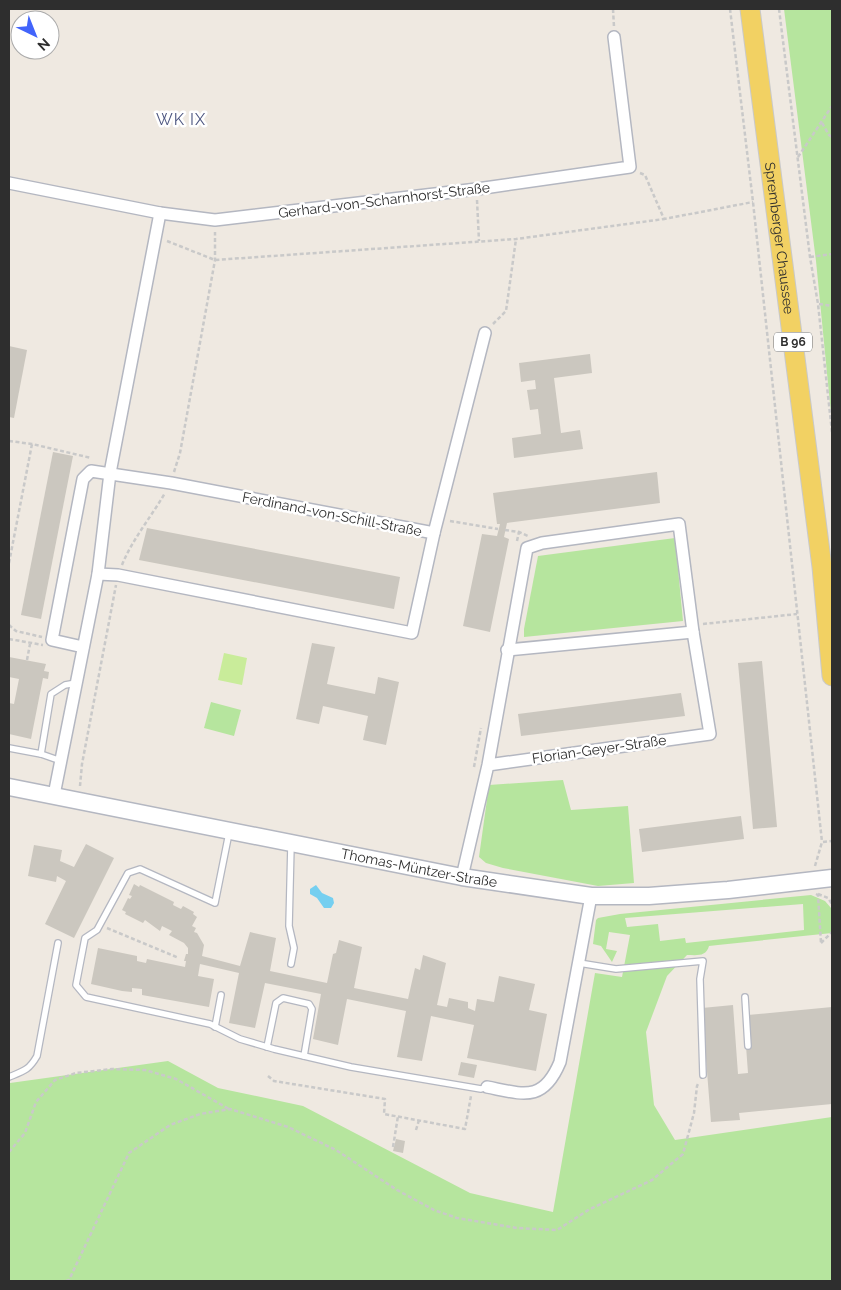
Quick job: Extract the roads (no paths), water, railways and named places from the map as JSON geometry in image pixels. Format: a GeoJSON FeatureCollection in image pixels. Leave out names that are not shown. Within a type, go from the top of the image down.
{"type":"FeatureCollection","features":[{"type":"Feature","properties":{"kind":"main road","name":"Spremberger Chaussee"},"geometry":{"type":"LineString","coordinates":[[750,9],[822,567],[832,676]]}},
{"type":"Feature","properties":{"kind":"street","name":"Gerhard-von-Scharnhorst-Straße"},"geometry":{"type":"LineString","coordinates":[[9,183],[160,213],[215,220],[477,189],[630,167],[614,37]]}},
{"type":"Feature","properties":{"kind":"street"},"geometry":{"type":"LineString","coordinates":[[54,795],[98,574],[111,468],[160,213]]}},
{"type":"Feature","properties":{"kind":"street"},"geometry":{"type":"LineString","coordinates":[[434,534],[485,333]]}},
{"type":"Feature","properties":{"kind":"street","name":"Ferdinand-von-Schill-Straße"},"geometry":{"type":"LineString","coordinates":[[83,647],[52,640],[83,479],[91,471],[111,468],[171,484],[434,534],[412,633],[118,575],[98,574]]}},
{"type":"Feature","properties":{"kind":"street"},"geometry":{"type":"LineString","coordinates":[[462,877],[488,765],[507,650],[526,548],[542,543],[678,524],[692,628],[507,650]]}},
{"type":"Feature","properties":{"kind":"street","name":"Florian-Geyer-Straße"},"geometry":{"type":"LineString","coordinates":[[488,765],[710,734],[692,628]]}},
{"type":"Feature","properties":{"kind":"street","name":"Thomas-Müntzer-Straße"},"geometry":{"type":"LineString","coordinates":[[9,787],[462,877],[591,896],[649,896],[728,890],[832,878]]}},
{"type":"Feature","properties":{"kind":"street"},"geometry":{"type":"LineString","coordinates":[[487,1087],[521,1094],[532,1094],[550,1080],[560,1062],[591,896]]}},
{"type":"Feature","properties":{"kind":"lane"},"geometry":{"type":"LineString","coordinates":[[40,754],[51,694],[65,685],[76,683]]}},
{"type":"Feature","properties":{"kind":"lane"},"geometry":{"type":"LineString","coordinates":[[9,748],[40,754],[61,761]]}},
{"type":"Feature","properties":{"kind":"lane"},"geometry":{"type":"LineString","coordinates":[[229,831],[214,903],[140,869],[128,873],[97,930],[85,938],[76,985],[86,997],[215,1027],[240,1039],[267,1047],[351,1067],[473,1088],[481,1089],[487,1087]]}},
{"type":"Feature","properties":{"kind":"lane"},"geometry":{"type":"LineString","coordinates":[[291,964],[294,948],[289,926],[292,843]]}},
{"type":"Feature","properties":{"kind":"lane"},"geometry":{"type":"LineString","coordinates":[[9,1076],[31,1067],[37,1056],[58,943]]}},
{"type":"Feature","properties":{"kind":"lane"},"geometry":{"type":"LineString","coordinates":[[579,963],[616,969],[702,961],[700,979],[703,1075]]}},
{"type":"Feature","properties":{"kind":"lane"},"geometry":{"type":"LineString","coordinates":[[215,1027],[221,995]]}},
{"type":"Feature","properties":{"kind":"lane"},"geometry":{"type":"LineString","coordinates":[[267,1047],[276,1003],[282,998],[309,1004],[312,1009],[304,1056]]}},
{"type":"Feature","properties":{"kind":"lane"},"geometry":{"type":"LineString","coordinates":[[745,998],[748,1046]]}},
{"type":"Feature","properties":{"kind":"water"},"geometry":{"type":"Polygon","coordinates":[[[316,885],[322,893],[333,898],[334,903],[331,908],[324,908],[317,898],[310,894],[310,889],[316,885]]]}},
{"type":"Feature","properties":{"kind":"district","name":"WK IX"},"geometry":{"type":"Point","coordinates":[181,119]}}]}
